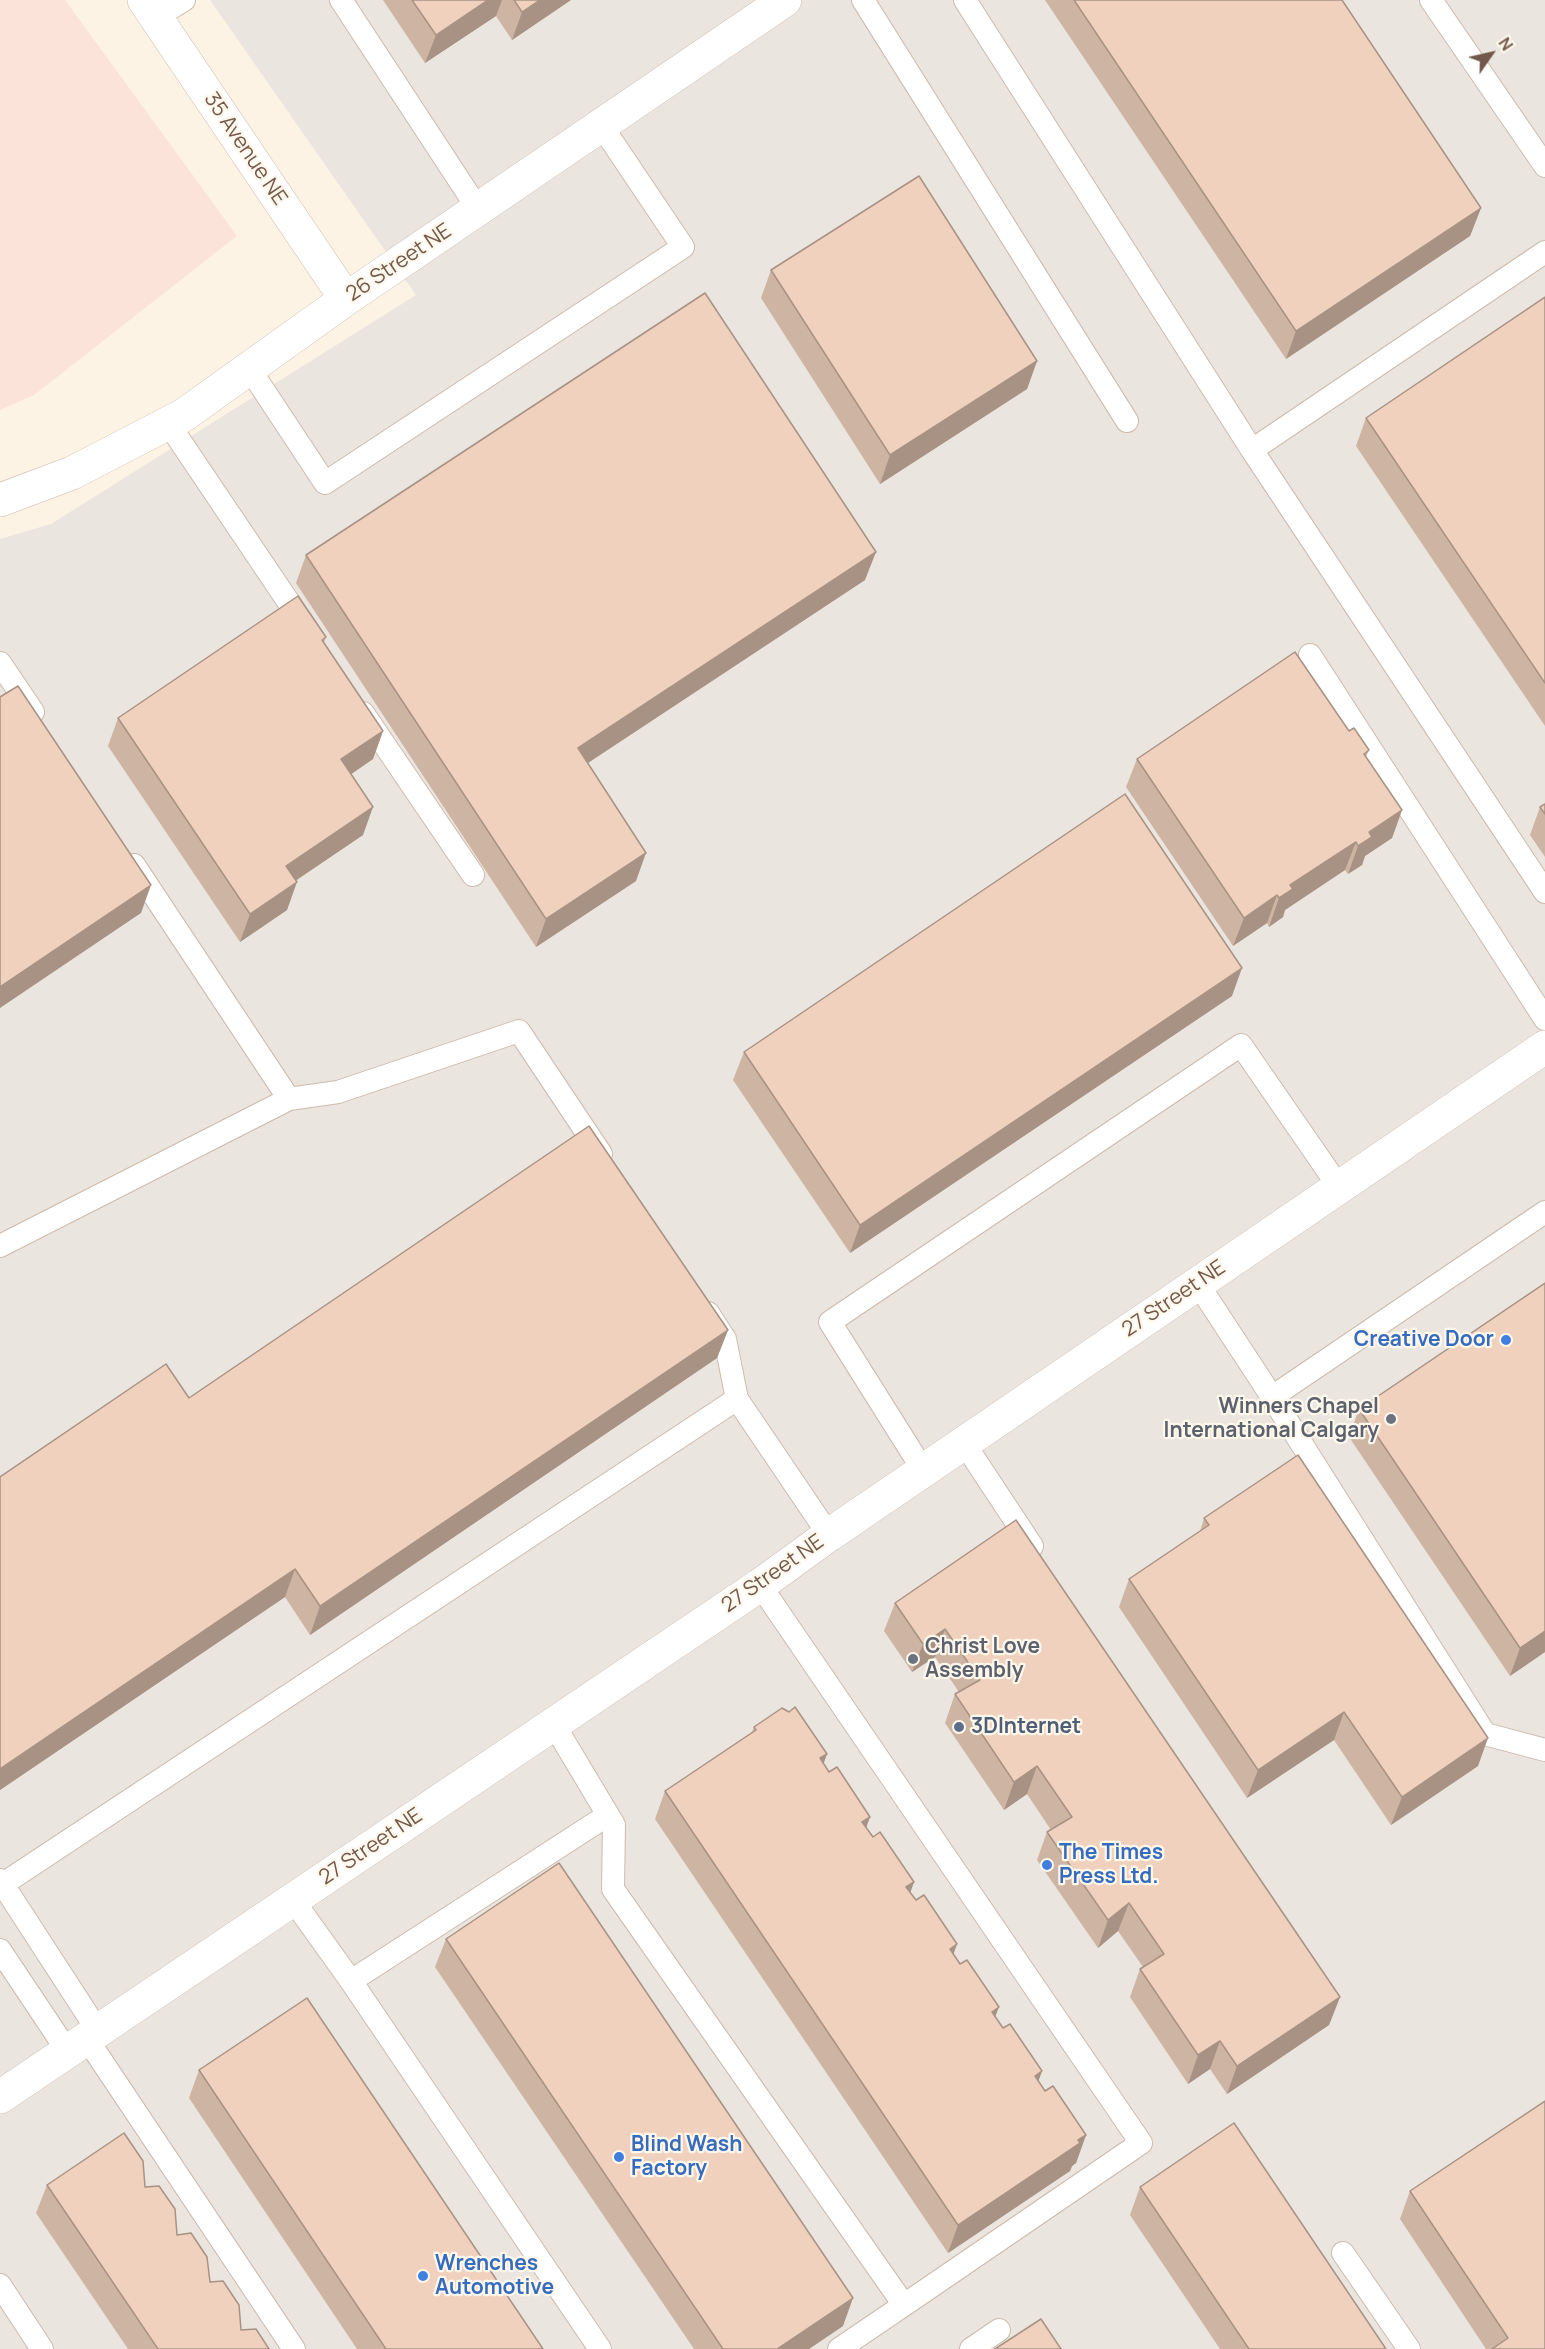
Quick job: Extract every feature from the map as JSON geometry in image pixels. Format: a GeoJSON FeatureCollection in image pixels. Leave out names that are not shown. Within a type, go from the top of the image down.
{"type":"FeatureCollection","features":[{"type":"Feature","properties":{"kind":"street","name":"26 Street NE"},"geometry":{"type":"LineString","coordinates":[[0,500],[72,473],[184,415],[346,298],[785,0]]}},
{"type":"Feature","properties":{"kind":"street","name":"35 Avenue NE"},"geometry":{"type":"LineString","coordinates":[[150,8],[346,298]]}},
{"type":"Feature","properties":{"kind":"street","name":"27 Street NE"},"geometry":{"type":"LineString","coordinates":[[0,2097],[760,1585],[923,1470],[1545,1047]]}},
{"type":"Feature","properties":{"kind":"lane"},"geometry":{"type":"LineString","coordinates":[[150,8],[184,0]]}},
{"type":"Feature","properties":{"kind":"lane"},"geometry":{"type":"LineString","coordinates":[[341,0],[478,209]]}},
{"type":"Feature","properties":{"kind":"lane"},"geometry":{"type":"LineString","coordinates":[[863,0],[1127,421]]}},
{"type":"Feature","properties":{"kind":"lane"},"geometry":{"type":"LineString","coordinates":[[965,0],[1252,450],[1545,892]]}},
{"type":"Feature","properties":{"kind":"lane"},"geometry":{"type":"LineString","coordinates":[[1431,0],[1545,166]]}},
{"type":"Feature","properties":{"kind":"lane"},"geometry":{"type":"LineString","coordinates":[[249,368],[325,483],[683,247],[601,125]]}},
{"type":"Feature","properties":{"kind":"lane"},"geometry":{"type":"LineString","coordinates":[[1252,450],[1545,252]]}},
{"type":"Feature","properties":{"kind":"lane"},"geometry":{"type":"LineString","coordinates":[[168,423],[320,648]]}},
{"type":"Feature","properties":{"kind":"lane"},"geometry":{"type":"LineString","coordinates":[[1310,655],[1545,1018]]}},
{"type":"Feature","properties":{"kind":"lane"},"geometry":{"type":"LineString","coordinates":[[0,663],[46,732]]}},
{"type":"Feature","properties":{"kind":"lane"},"geometry":{"type":"LineString","coordinates":[[353,698],[473,875]]}},
{"type":"Feature","properties":{"kind":"lane"},"geometry":{"type":"LineString","coordinates":[[125,851],[289,1099]]}},
{"type":"Feature","properties":{"kind":"lane"},"geometry":{"type":"LineString","coordinates":[[0,1246],[289,1099],[338,1092],[519,1031],[612,1170]]}},
{"type":"Feature","properties":{"kind":"lane"},"geometry":{"type":"LineString","coordinates":[[923,1470],[830,1322],[1241,1045],[1339,1187]]}},
{"type":"Feature","properties":{"kind":"lane"},"geometry":{"type":"LineString","coordinates":[[1272,1397],[1545,1212]]}},
{"type":"Feature","properties":{"kind":"lane"},"geometry":{"type":"LineString","coordinates":[[1198,1284],[1485,1734],[1545,1750]]}},
{"type":"Feature","properties":{"kind":"lane"},"geometry":{"type":"LineString","coordinates":[[698,1299],[725,1339],[737,1399],[829,1535]]}},
{"type":"Feature","properties":{"kind":"lane"},"geometry":{"type":"LineString","coordinates":[[294,2349],[84,2041],[1,1882],[737,1399]]}},
{"type":"Feature","properties":{"kind":"lane"},"geometry":{"type":"LineString","coordinates":[[964,1443],[1041,1560]]}},
{"type":"Feature","properties":{"kind":"lane"},"geometry":{"type":"LineString","coordinates":[[760,1585],[1141,2143],[839,2349]]}},
{"type":"Feature","properties":{"kind":"lane"},"geometry":{"type":"LineString","coordinates":[[553,1723],[614,1825],[613,1889],[904,2305]]}},
{"type":"Feature","properties":{"kind":"lane"},"geometry":{"type":"LineString","coordinates":[[351,1981],[608,1815]]}},
{"type":"Feature","properties":{"kind":"lane"},"geometry":{"type":"LineString","coordinates":[[293,1900],[351,1981],[600,2349]]}},
{"type":"Feature","properties":{"kind":"lane"},"geometry":{"type":"LineString","coordinates":[[0,1950],[84,2041]]}},
{"type":"Feature","properties":{"kind":"lane"},"geometry":{"type":"LineString","coordinates":[[1343,2253],[1409,2349]]}},
{"type":"Feature","properties":{"kind":"lane"},"geometry":{"type":"LineString","coordinates":[[0,2285],[42,2349]]}},
{"type":"Feature","properties":{"kind":"lane"},"geometry":{"type":"LineString","coordinates":[[971,2349],[999,2330]]}},
{"type":"Feature","properties":{"kind":"shaded area"},"geometry":{"type":"Polygon","coordinates":[[[0,0],[65,0],[237,236],[34,395],[0,410],[0,0]]]}},
{"type":"Feature","properties":{"kind":"shaded area"},"geometry":{"type":"Polygon","coordinates":[[[210,0],[1545,0],[1545,2349],[0,2349],[0,539],[51,524],[416,295],[210,0]]]}},
{"type":"Feature","properties":{"kind":"building"},"geometry":{"type":"Polygon","coordinates":[[[412,0],[488,0],[436,35],[412,0]]]}},
{"type":"Feature","properties":{"kind":"building"},"geometry":{"type":"Polygon","coordinates":[[[514,0],[540,0],[522,12],[514,0]]]}},
{"type":"Feature","properties":{"kind":"building"},"geometry":{"type":"Polygon","coordinates":[[[1074,0],[1342,0],[1481,208],[1296,331],[1074,0]]]}},
{"type":"Feature","properties":{"kind":"building"},"geometry":{"type":"Polygon","coordinates":[[[919,176],[1037,361],[890,455],[771,270],[919,176]]]}},
{"type":"Feature","properties":{"kind":"building"},"geometry":{"type":"Polygon","coordinates":[[[705,293],[876,552],[578,748],[646,853],[546,919],[306,555],[705,293]]]}},
{"type":"Feature","properties":{"kind":"building"},"geometry":{"type":"Polygon","coordinates":[[[1545,297],[1545,683],[1366,418],[1545,297]]]}},
{"type":"Feature","properties":{"kind":"building"},"geometry":{"type":"Polygon","coordinates":[[[298,596],[326,637],[322,640],[383,731],[341,759],[373,807],[286,866],[297,882],[250,914],[118,718],[298,596]]]}},
{"type":"Feature","properties":{"kind":"building"},"geometry":{"type":"Polygon","coordinates":[[[1295,652],[1349,731],[1354,728],[1369,750],[1364,754],[1402,810],[1369,832],[1372,837],[1358,846],[1356,842],[1290,885],[1293,889],[1279,898],[1277,895],[1244,918],[1137,759],[1295,652]]]}},
{"type":"Feature","properties":{"kind":"building"},"geometry":{"type":"Polygon","coordinates":[[[18,686],[151,885],[0,987],[0,697],[18,686]]]}},
{"type":"Feature","properties":{"kind":"building"},"geometry":{"type":"Polygon","coordinates":[[[1125,794],[1242,968],[860,1225],[744,1052],[1125,794]]]}},
{"type":"Feature","properties":{"kind":"building"},"geometry":{"type":"Polygon","coordinates":[[[1545,804],[1545,814],[1540,807],[1545,804]]]}},
{"type":"Feature","properties":{"kind":"building"},"geometry":{"type":"Polygon","coordinates":[[[589,1126],[728,1330],[320,1606],[295,1569],[0,1769],[0,1477],[166,1364],[189,1398],[589,1126]]]}},
{"type":"Feature","properties":{"kind":"building"},"geometry":{"type":"Polygon","coordinates":[[[1545,1283],[1545,1631],[1520,1648],[1359,1409],[1545,1283]]]}},
{"type":"Feature","properties":{"kind":"building"},"geometry":{"type":"Polygon","coordinates":[[[1298,1455],[1488,1738],[1402,1797],[1344,1712],[1258,1770],[1129,1579],[1209,1525],[1204,1518],[1298,1455]]]}},
{"type":"Feature","properties":{"kind":"building"},"geometry":{"type":"Polygon","coordinates":[[[1016,1520],[1340,1997],[1237,2066],[1220,2041],[1198,2055],[1140,1969],[1164,1954],[1129,1903],[1108,1920],[1047,1832],[1072,1817],[1037,1766],[1014,1782],[955,1694],[980,1680],[945,1629],[923,1644],[895,1603],[1016,1520]]]}},
{"type":"Feature","properties":{"kind":"building"},"geometry":{"type":"Polygon","coordinates":[[[795,1707],[827,1754],[820,1758],[829,1772],[837,1767],[870,1817],[862,1822],[873,1837],[880,1832],[914,1882],[906,1887],[916,1900],[924,1895],[957,1944],[950,1949],[960,1964],[967,1960],[999,2007],[992,2012],[1003,2028],[1010,2024],[1042,2071],[1035,2076],[1045,2091],[1053,2086],[1086,2135],[1078,2140],[1080,2143],[958,2225],[665,1791],[756,1730],[754,1727],[782,1708],[789,1712],[795,1707]]]}},
{"type":"Feature","properties":{"kind":"building"},"geometry":{"type":"Polygon","coordinates":[[[559,1863],[853,2298],[777,2349],[723,2349],[446,1939],[559,1863]]]}},
{"type":"Feature","properties":{"kind":"building"},"geometry":{"type":"Polygon","coordinates":[[[307,1998],[543,2349],[386,2349],[199,2070],[307,1998]]]}},
{"type":"Feature","properties":{"kind":"building"},"geometry":{"type":"Polygon","coordinates":[[[1545,2101],[1545,2349],[1492,2349],[1508,2338],[1410,2191],[1545,2101]]]}},
{"type":"Feature","properties":{"kind":"building"},"geometry":{"type":"Polygon","coordinates":[[[1234,2123],[1386,2349],[1249,2349],[1140,2187],[1234,2123]]]}},
{"type":"Feature","properties":{"kind":"building"},"geometry":{"type":"Polygon","coordinates":[[[124,2133],[143,2161],[145,2187],[159,2186],[175,2209],[177,2235],[191,2233],[207,2257],[210,2282],[223,2281],[239,2305],[241,2330],[256,2329],[269,2349],[158,2349],[47,2185],[124,2133]]]}},
{"type":"Feature","properties":{"kind":"building"},"geometry":{"type":"Polygon","coordinates":[[[1041,2319],[1061,2349],[995,2349],[1041,2319]]]}},
{"type":"Feature","properties":{"kind":"place","name":"Creative Door"},"geometry":{"type":"Point","coordinates":[1506,1340]}},
{"type":"Feature","properties":{"kind":"place","name":"Winners Chapel International Calgary"},"geometry":{"type":"Point","coordinates":[1391,1419]}},
{"type":"Feature","properties":{"kind":"place","name":"Christ Love Assembly"},"geometry":{"type":"Point","coordinates":[913,1659]}},
{"type":"Feature","properties":{"kind":"place","name":"3DInternet"},"geometry":{"type":"Point","coordinates":[959,1727]}},
{"type":"Feature","properties":{"kind":"place","name":"The Times Press Ltd."},"geometry":{"type":"Point","coordinates":[1047,1865]}},
{"type":"Feature","properties":{"kind":"place","name":"Blind Wash Factory"},"geometry":{"type":"Point","coordinates":[619,2157]}},
{"type":"Feature","properties":{"kind":"place","name":"Wrenches Automotive"},"geometry":{"type":"Point","coordinates":[423,2276]}}]}
